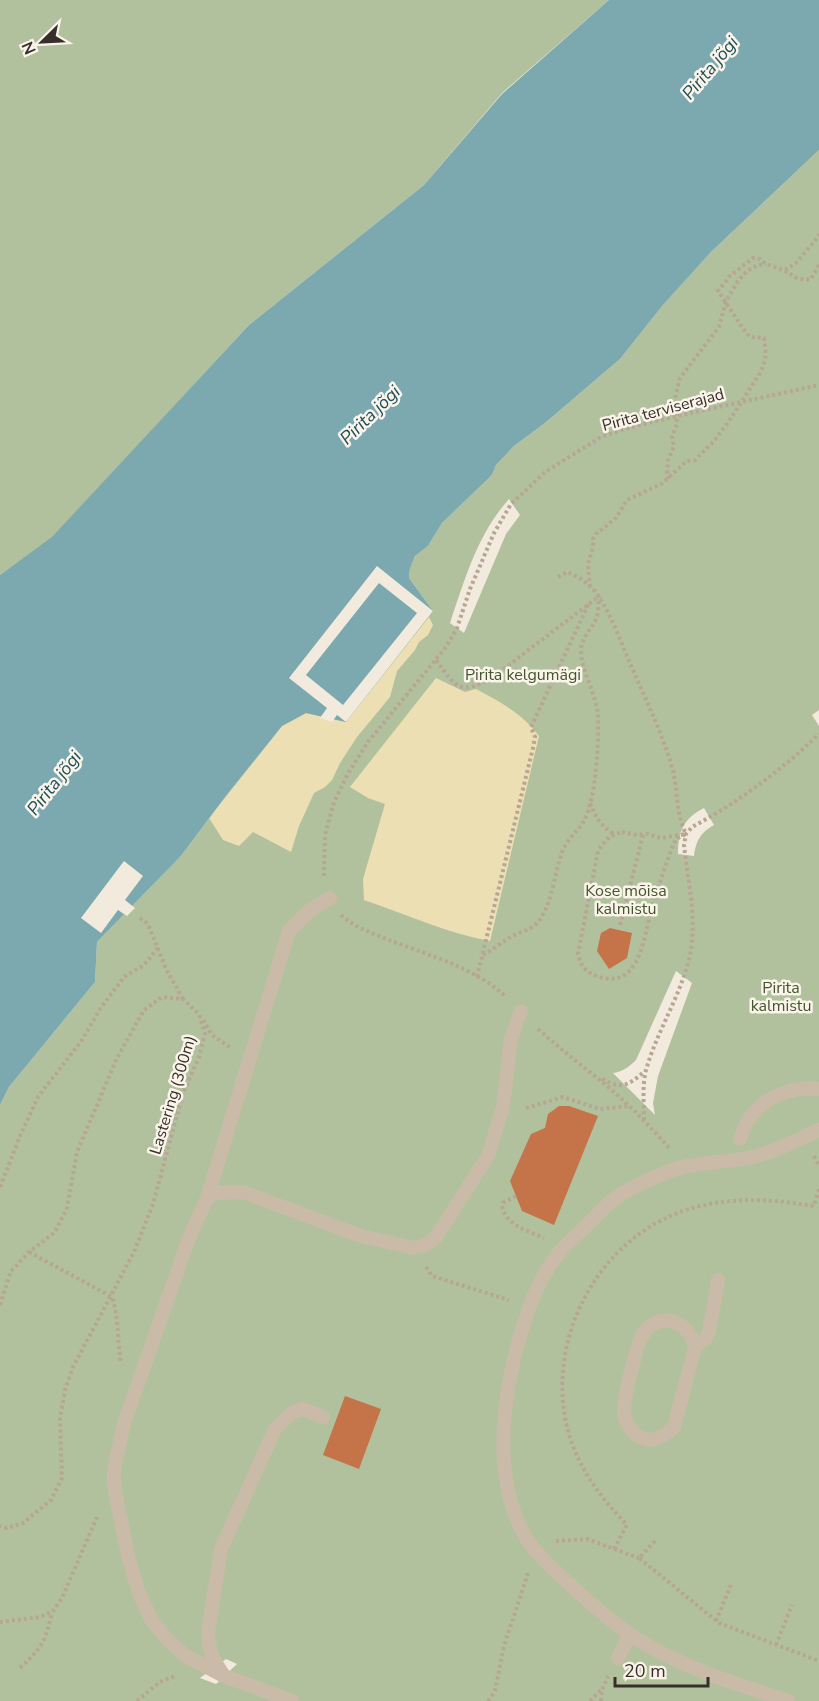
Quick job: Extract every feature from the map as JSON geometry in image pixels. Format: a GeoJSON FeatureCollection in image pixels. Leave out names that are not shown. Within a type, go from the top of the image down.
{"type":"FeatureCollection","features":[{"type":"Feature","properties":{"kind":"lane"},"geometry":{"type":"LineString","coordinates":[[292,1701],[224,1676],[184,1655],[165,1637],[151,1619],[139,1593],[129,1560],[114,1486],[116,1453],[188,1241],[207,1198],[289,931],[309,911],[330,898]]}},
{"type":"Feature","properties":{"kind":"lane"},"geometry":{"type":"LineString","coordinates":[[207,1198],[216,1193],[243,1192],[361,1236],[414,1248],[424,1246],[436,1237],[488,1156],[503,1107],[511,1038],[520,1011]]}},
{"type":"Feature","properties":{"kind":"lane"},"geometry":{"type":"LineString","coordinates":[[740,1139],[749,1118],[775,1096],[797,1089],[819,1089]]}},
{"type":"Feature","properties":{"kind":"lane"},"geometry":{"type":"LineString","coordinates":[[788,1701],[748,1689],[679,1661],[630,1634],[585,1599],[529,1543],[512,1506],[505,1477],[503,1443],[512,1369],[521,1333],[535,1292],[549,1266],[564,1247],[614,1200],[646,1182],[685,1166],[762,1154],[819,1130]]}},
{"type":"Feature","properties":{"kind":"lane"},"geometry":{"type":"LineString","coordinates":[[695,1347],[688,1332],[676,1322],[659,1322],[644,1331],[640,1339],[624,1412],[627,1424],[638,1436],[651,1440],[669,1432],[674,1427],[695,1347],[706,1338],[709,1332],[718,1280]]}},
{"type":"Feature","properties":{"kind":"lane"},"geometry":{"type":"LineString","coordinates":[[224,1676],[213,1661],[208,1645],[221,1549],[275,1429],[292,1413],[302,1409],[323,1417]]}},
{"type":"Feature","properties":{"kind":"lane"},"geometry":{"type":"LineString","coordinates":[[618,1658],[630,1634]]}},
{"type":"Feature","properties":{"kind":"path"},"geometry":{"type":"LineString","coordinates":[[783,271],[796,263],[819,237],[819,232]]}},
{"type":"Feature","properties":{"kind":"path"},"geometry":{"type":"LineString","coordinates":[[590,587],[588,564],[596,534],[616,518],[627,500],[669,479],[687,461],[695,460],[713,442],[766,362],[767,352],[764,338],[750,337],[718,291],[737,269],[753,258],[760,259],[765,264],[804,280],[811,279],[819,265]]}},
{"type":"Feature","properties":{"kind":"path"},"geometry":{"type":"LineString","coordinates":[[669,479],[668,460],[674,446],[672,436],[677,424],[675,398],[680,378],[719,327],[726,301],[738,281],[747,271],[765,264]]}},
{"type":"Feature","properties":{"kind":"path","name":"Pirita terviserajad"},"geometry":{"type":"LineString","coordinates":[[330,898],[324,880],[323,862],[325,835],[334,802],[347,775],[368,742],[446,647],[457,628],[470,589],[494,533],[512,504],[545,472],[601,437],[628,428],[819,385]]}},
{"type":"Feature","properties":{"kind":"path"},"geometry":{"type":"LineString","coordinates":[[558,577],[567,572],[574,574],[590,587],[599,596],[619,636],[667,750],[674,777],[680,824],[686,834],[684,845],[693,940],[685,971],[646,1070],[645,1121]]}},
{"type":"Feature","properties":{"kind":"path"},"geometry":{"type":"LineString","coordinates":[[436,660],[451,679],[464,688],[474,687],[493,677],[599,596]]}},
{"type":"Feature","properties":{"kind":"path"},"geometry":{"type":"LineString","coordinates":[[483,955],[504,943],[508,938],[535,925],[543,915],[563,850],[571,835],[584,821],[590,802],[597,746],[598,715],[594,695],[583,664],[581,649],[586,633],[597,617],[599,596]]}},
{"type":"Feature","properties":{"kind":"path"},"geometry":{"type":"LineString","coordinates":[[477,977],[533,748],[535,737],[531,727],[589,603]]}},
{"type":"Feature","properties":{"kind":"path"},"geometry":{"type":"LineString","coordinates":[[686,834],[661,838],[622,832],[604,840],[598,851],[578,954],[580,962],[590,973],[607,978],[623,975],[639,960],[644,948],[650,915],[676,839],[686,834],[692,827],[710,818],[752,789],[819,734]]}},
{"type":"Feature","properties":{"kind":"path"},"geometry":{"type":"LineString","coordinates":[[590,802],[596,818],[604,828],[614,834]]}},
{"type":"Feature","properties":{"kind":"path"},"geometry":{"type":"LineString","coordinates":[[620,925],[642,835]]}},
{"type":"Feature","properties":{"kind":"path"},"geometry":{"type":"LineString","coordinates":[[330,898],[338,913],[349,923],[495,986],[562,1051],[596,1076],[630,1106],[685,1166]]}},
{"type":"Feature","properties":{"kind":"path","name":"Lastering (300m)"},"geometry":{"type":"LineString","coordinates":[[0,1526],[7,1528],[23,1523],[51,1500],[62,1478],[60,1418],[65,1390],[73,1367],[134,1252],[153,1204],[183,1093],[199,1057],[205,1034],[199,1014],[183,999],[166,969],[148,924],[140,918]]}},
{"type":"Feature","properties":{"kind":"path"},"geometry":{"type":"LineString","coordinates":[[0,1187],[38,1097],[82,1040],[99,1009],[124,977],[144,966],[158,948]]}},
{"type":"Feature","properties":{"kind":"path"},"geometry":{"type":"LineString","coordinates":[[0,1305],[11,1271],[29,1252],[55,1232],[67,1208],[76,1152],[117,1058],[144,1010],[162,997],[183,999]]}},
{"type":"Feature","properties":{"kind":"path"},"geometry":{"type":"LineString","coordinates":[[199,1014],[212,1035],[228,1047],[250,1057]]}},
{"type":"Feature","properties":{"kind":"path"},"geometry":{"type":"LineString","coordinates":[[596,1076],[611,1084],[621,1085],[632,1083],[646,1070]]}},
{"type":"Feature","properties":{"kind":"path"},"geometry":{"type":"LineString","coordinates":[[547,1102],[563,1098],[600,1109],[630,1106]]}},
{"type":"Feature","properties":{"kind":"path"},"geometry":{"type":"LineString","coordinates":[[516,1196],[504,1202],[502,1206],[507,1220],[519,1226]]}},
{"type":"Feature","properties":{"kind":"path"},"geometry":{"type":"LineString","coordinates":[[29,1252],[112,1297],[117,1310],[118,1345],[122,1366],[128,1376],[139,1381]]}},
{"type":"Feature","properties":{"kind":"path"},"geometry":{"type":"LineString","coordinates":[[432,1276],[505,1298]]}},
{"type":"Feature","properties":{"kind":"path"},"geometry":{"type":"LineString","coordinates":[[20,1668],[35,1655],[46,1638],[53,1611],[62,1598],[102,1503],[114,1486]]}},
{"type":"Feature","properties":{"kind":"path"},"geometry":{"type":"LineString","coordinates":[[587,1539],[639,1558],[716,1621],[819,1661]]}},
{"type":"Feature","properties":{"kind":"path"},"geometry":{"type":"LineString","coordinates":[[639,1558],[655,1541]]}},
{"type":"Feature","properties":{"kind":"path"},"geometry":{"type":"LineString","coordinates":[[489,1701],[495,1691],[504,1646],[526,1583],[530,1561],[529,1543]]}},
{"type":"Feature","properties":{"kind":"path"},"geometry":{"type":"LineString","coordinates":[[716,1621],[732,1582]]}},
{"type":"Feature","properties":{"kind":"path"},"geometry":{"type":"LineString","coordinates":[[776,1645],[792,1605]]}},
{"type":"Feature","properties":{"kind":"path"},"geometry":{"type":"LineString","coordinates":[[0,1622],[40,1617],[53,1611]]}},
{"type":"Feature","properties":{"kind":"path"},"geometry":{"type":"LineString","coordinates":[[137,1701],[160,1682],[201,1664]]}},
{"type":"Feature","properties":{"kind":"path"},"geometry":{"type":"LineString","coordinates":[[590,1701],[602,1690],[602,1701]]}},
{"type":"Feature","properties":{"kind":"green space"},"geometry":{"type":"Polygon","coordinates":[[[0,0],[609,0],[502,93],[424,185],[249,325],[52,538],[0,575],[0,0]]]}},
{"type":"Feature","properties":{"kind":"green space"},"geometry":{"type":"Polygon","coordinates":[[[819,150],[819,710],[812,715],[819,726],[819,1701],[0,1701],[0,1105],[9,1087],[95,982],[97,942],[181,856],[282,726],[430,607],[409,578],[410,567],[415,556],[428,546],[442,523],[492,475],[496,465],[514,446],[545,423],[620,359],[663,305],[711,252],[819,150]],[[509,499],[488,527],[473,558],[450,623],[464,633],[506,534],[520,515],[509,499]],[[704,808],[687,821],[681,832],[678,854],[694,856],[700,838],[714,825],[704,808]],[[676,971],[636,1060],[625,1069],[613,1073],[655,1115],[653,1103],[658,1076],[692,983],[676,971]],[[226,1659],[200,1678],[216,1684],[237,1664],[226,1659]]]}},
{"type":"Feature","properties":{"kind":"sand"},"geometry":{"type":"Polygon","coordinates":[[[429,617],[433,625],[428,635],[419,642],[397,671],[390,697],[357,737],[332,780],[314,793],[299,826],[291,852],[253,832],[239,846],[223,840],[209,818],[282,726],[306,713],[346,722],[429,617]]]}},
{"type":"Feature","properties":{"kind":"sand"},"geometry":{"type":"Polygon","coordinates":[[[436,678],[465,692],[476,689],[493,698],[519,715],[539,736],[490,941],[442,928],[364,900],[363,879],[385,804],[368,798],[350,787],[436,678]]]}},
{"type":"Feature","properties":{"kind":"water","name":"Pirita jõgi"},"geometry":{"type":"Polygon","coordinates":[[[609,0],[819,0],[819,150],[711,252],[663,305],[620,359],[545,423],[514,446],[496,465],[492,475],[442,523],[428,546],[415,556],[410,568],[409,578],[433,611],[346,722],[306,713],[282,726],[181,856],[97,942],[95,982],[9,1087],[0,1105],[0,575],[52,537],[249,325],[424,185],[502,94],[609,0]]]}},
{"type":"Feature","properties":{"kind":"pier"},"geometry":{"type":"Polygon","coordinates":[[[377,566],[433,611],[346,722],[337,715],[332,722],[320,718],[327,708],[289,678],[377,566]],[[379,583],[306,675],[343,705],[417,613],[379,583]]]}},
{"type":"Feature","properties":{"kind":"pier"},"geometry":{"type":"Polygon","coordinates":[[[124,861],[143,876],[125,900],[135,908],[127,916],[118,910],[101,933],[81,918],[124,861]]]}},
{"type":"Feature","properties":{"kind":"building"},"geometry":{"type":"Polygon","coordinates":[[[610,928],[632,933],[627,958],[609,969],[597,951],[601,933],[610,928]]]}},
{"type":"Feature","properties":{"kind":"building"},"geometry":{"type":"Polygon","coordinates":[[[559,1106],[569,1106],[598,1116],[554,1225],[522,1211],[510,1181],[531,1134],[545,1128],[548,1114],[559,1106]]]}},
{"type":"Feature","properties":{"kind":"building"},"geometry":{"type":"Polygon","coordinates":[[[345,1396],[381,1409],[359,1469],[323,1455],[345,1396]]]}},
{"type":"Feature","properties":{"kind":"park label","name":"Pirita kelgumägi"},"geometry":{"type":"Point","coordinates":[523,675]}},
{"type":"Feature","properties":{"kind":"park label","name":"Kose mõisa kalmistu"},"geometry":{"type":"Point","coordinates":[626,900]}},
{"type":"Feature","properties":{"kind":"park label","name":"Pirita kalmistu"},"geometry":{"type":"Point","coordinates":[781,997]}}]}
